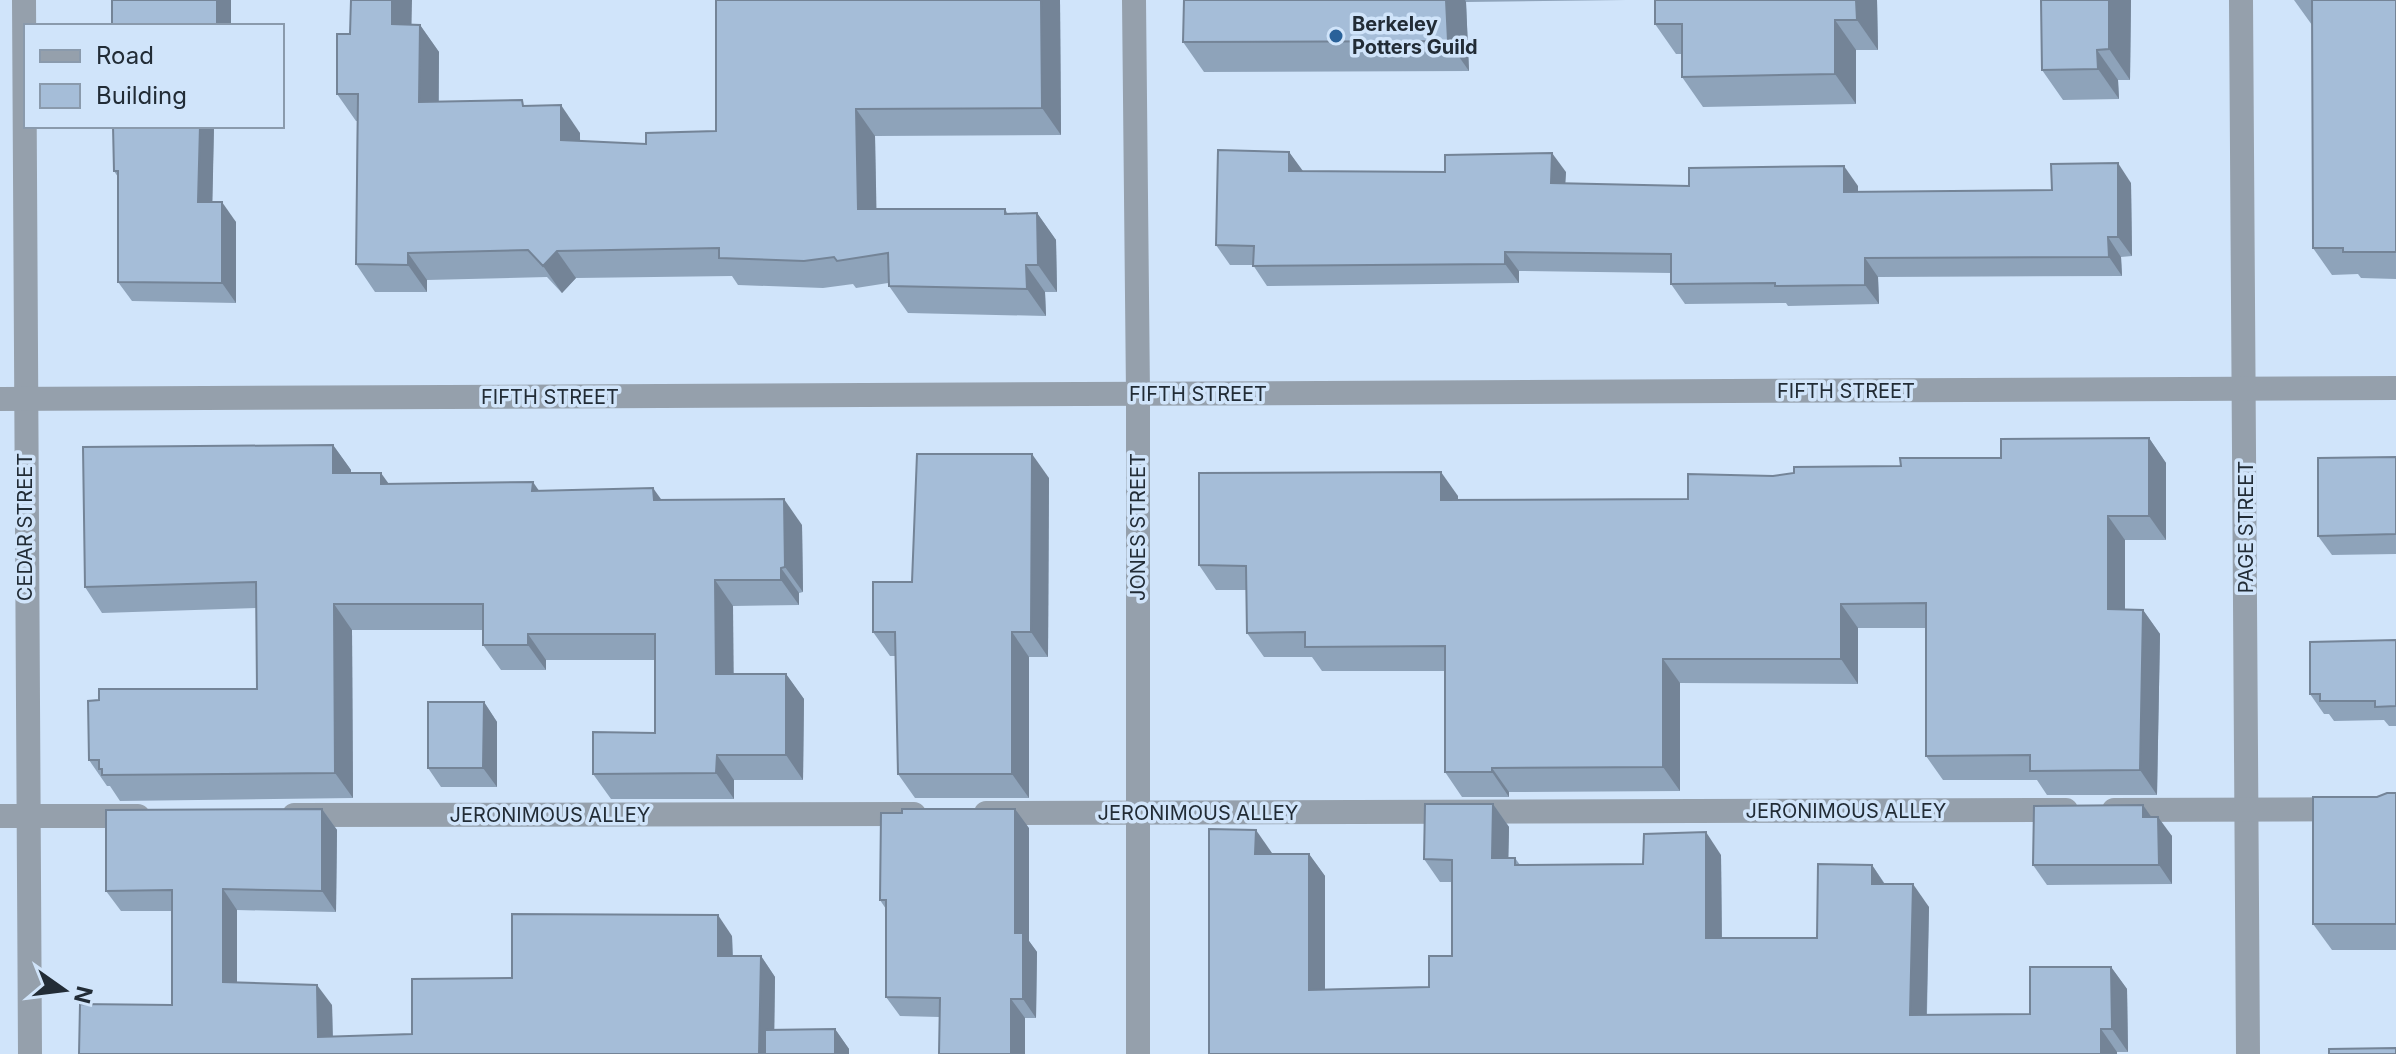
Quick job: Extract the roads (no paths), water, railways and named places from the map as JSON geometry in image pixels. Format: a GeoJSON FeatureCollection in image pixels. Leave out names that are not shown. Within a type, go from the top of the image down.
{"type":"FeatureCollection","features":[{"type":"Feature","properties":{"kind":"street","name":"CEDAR STREET"},"geometry":{"type":"LineString","coordinates":[[24,0],[24,24]]}},
{"type":"Feature","properties":{"kind":"street","name":"JONES STREET"},"geometry":{"type":"LineString","coordinates":[[1134,0],[1138,394],[1138,1054]]}},
{"type":"Feature","properties":{"kind":"street","name":"PAGE STREET"},"geometry":{"type":"LineString","coordinates":[[2241,0],[2246,389],[2248,1054]]}},
{"type":"Feature","properties":{"kind":"street","name":"CEDAR STREET"},"geometry":{"type":"LineString","coordinates":[[24,128],[30,1054]]}},
{"type":"Feature","properties":{"kind":"street","name":"FIFTH STREET"},"geometry":{"type":"LineString","coordinates":[[0,399],[2396,388]]}},
{"type":"Feature","properties":{"kind":"street","name":"JERONIMOUS ALLEY"},"geometry":{"type":"LineString","coordinates":[[962,813],[2396,809]]}},
{"type":"Feature","properties":{"kind":"street","name":"JERONIMOUS ALLEY"},"geometry":{"type":"LineString","coordinates":[[265,815],[931,814]]}},
{"type":"Feature","properties":{"kind":"street"},"geometry":{"type":"LineString","coordinates":[[0,816],[170,816]]}},
{"type":"Feature","properties":{"kind":"place","name":"Berkeley Potters Guild"},"geometry":{"type":"Point","coordinates":[1336,36]}}]}
